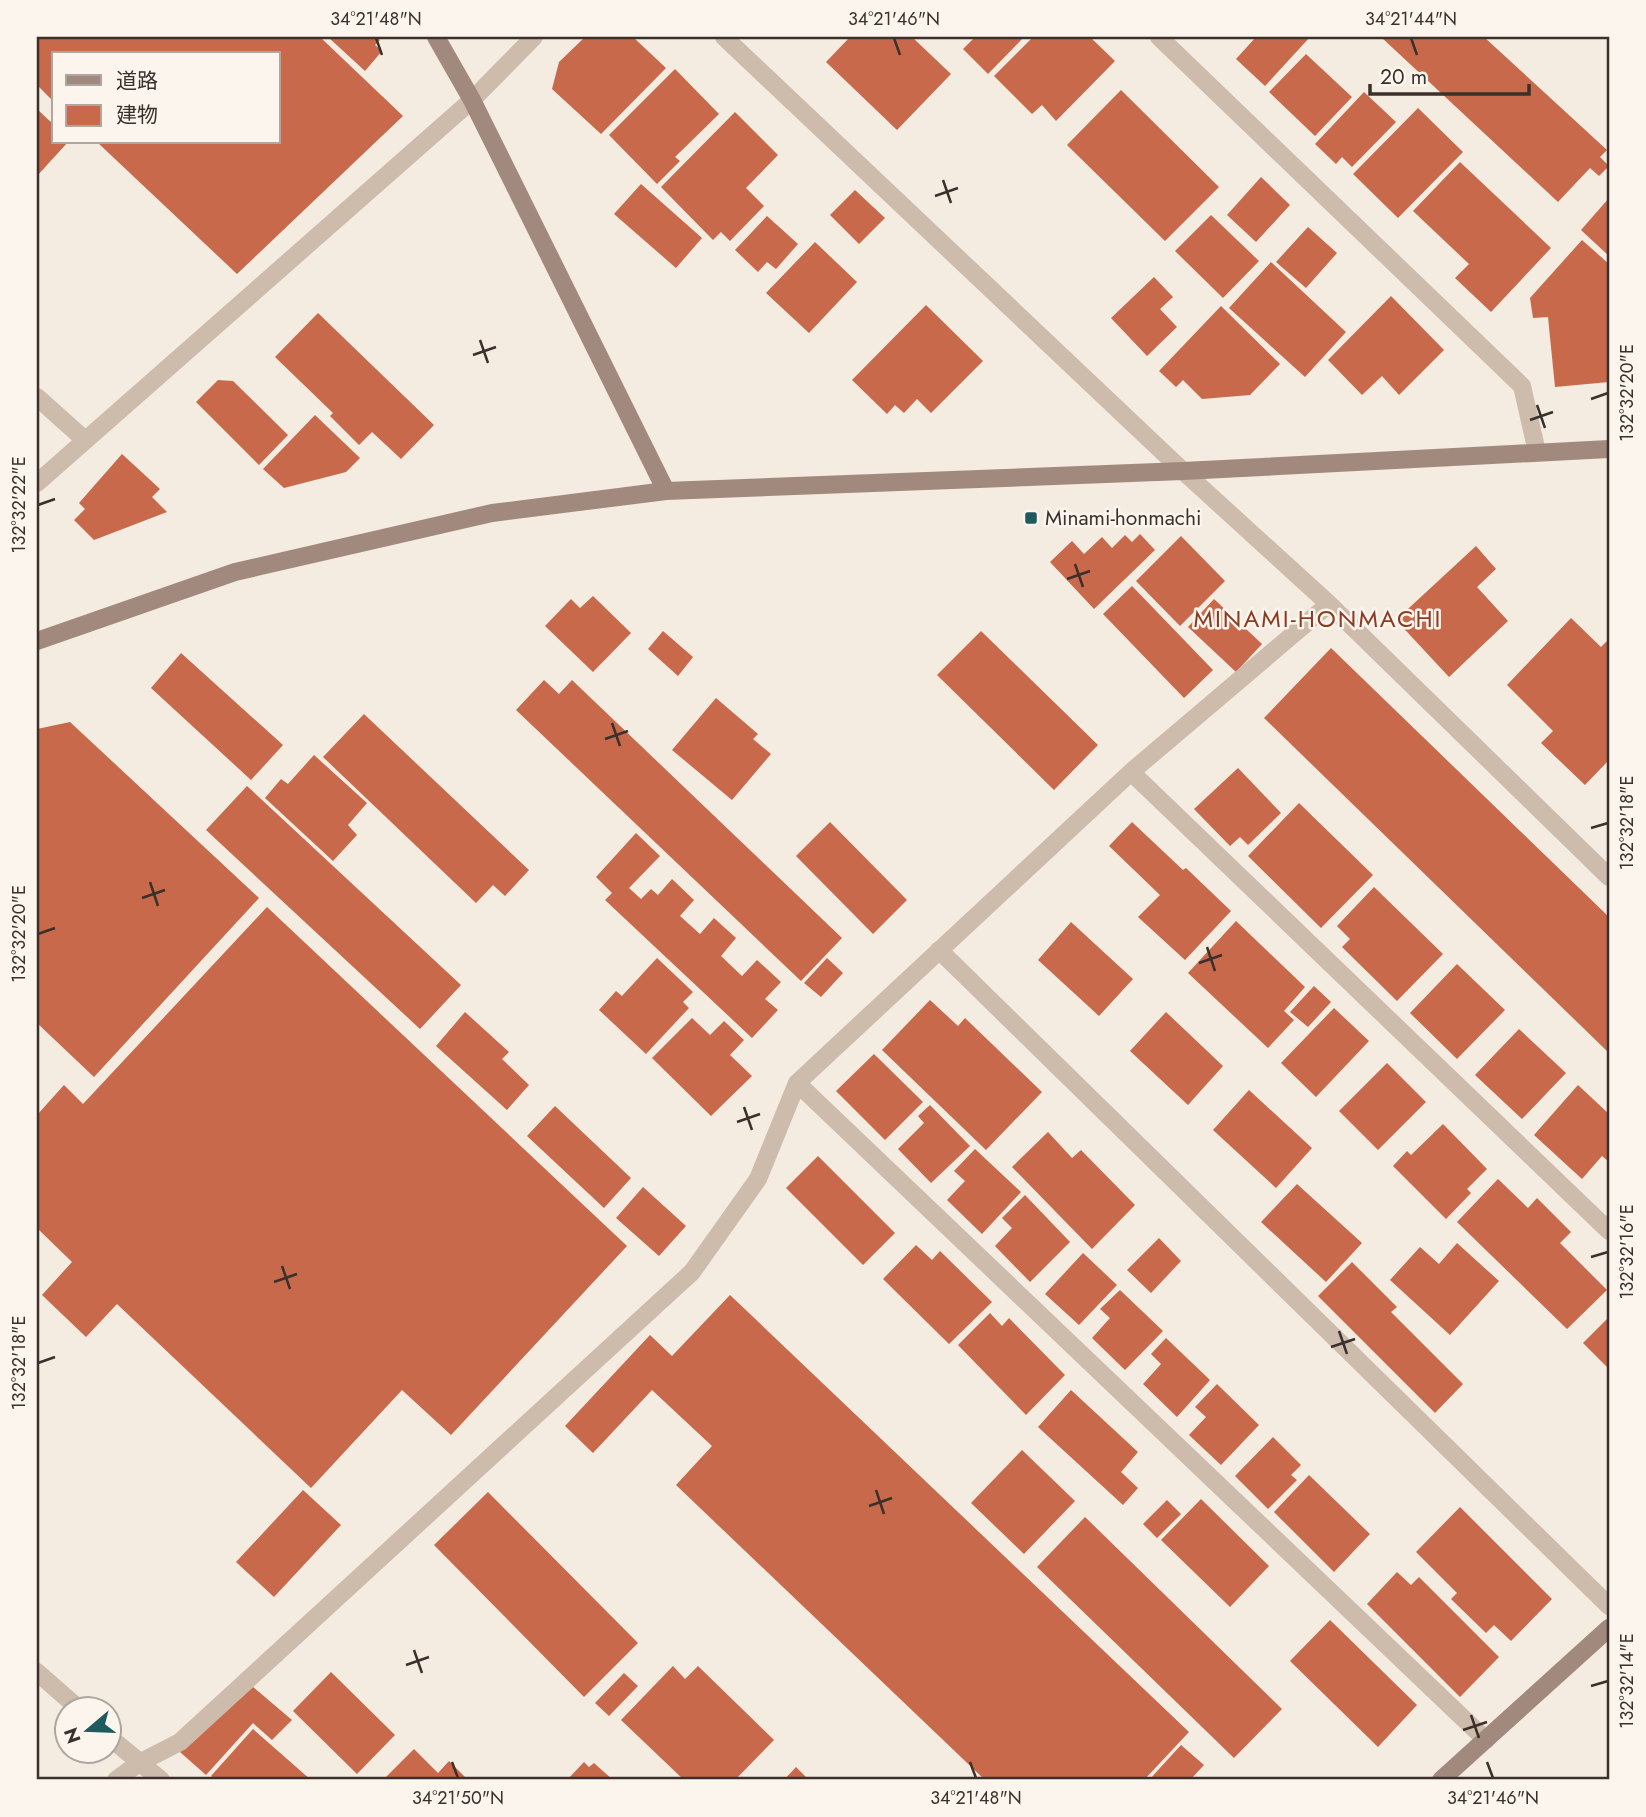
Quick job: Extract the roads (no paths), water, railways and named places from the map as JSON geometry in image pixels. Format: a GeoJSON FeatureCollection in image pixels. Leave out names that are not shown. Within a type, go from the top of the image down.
{"type":"FeatureCollection","features":[{"type":"Feature","properties":{"kind":"street"},"geometry":{"type":"LineString","coordinates":[[436,37],[472,100],[666,491]]}},
{"type":"Feature","properties":{"kind":"street"},"geometry":{"type":"LineString","coordinates":[[37,483],[472,100],[534,37]]}},
{"type":"Feature","properties":{"kind":"street"},"geometry":{"type":"LineString","coordinates":[[724,37],[1183,471],[1329,604],[1609,877]]}},
{"type":"Feature","properties":{"kind":"street"},"geometry":{"type":"LineString","coordinates":[[1158,37],[1522,386],[1537,452]]}},
{"type":"Feature","properties":{"kind":"street"},"geometry":{"type":"LineString","coordinates":[[37,397],[85,440]]}},
{"type":"Feature","properties":{"kind":"street"},"geometry":{"type":"LineString","coordinates":[[37,640],[235,572],[492,513],[666,491],[1183,471],[1609,449]]}},
{"type":"Feature","properties":{"kind":"street"},"geometry":{"type":"LineString","coordinates":[[116,1780],[139,1763],[180,1742],[692,1272],[758,1179],[797,1083],[1130,772],[1329,604]]}},
{"type":"Feature","properties":{"kind":"street"},"geometry":{"type":"LineString","coordinates":[[1130,772],[1609,1231]]}},
{"type":"Feature","properties":{"kind":"street"},"geometry":{"type":"LineString","coordinates":[[939,950],[1609,1606]]}},
{"type":"Feature","properties":{"kind":"street"},"geometry":{"type":"LineString","coordinates":[[797,1083],[1486,1740]]}},
{"type":"Feature","properties":{"kind":"street"},"geometry":{"type":"LineString","coordinates":[[1441,1780],[1609,1628]]}},
{"type":"Feature","properties":{"kind":"street"},"geometry":{"type":"LineString","coordinates":[[37,1672],[61,1694]]}},
{"type":"Feature","properties":{"kind":"street"},"geometry":{"type":"LineString","coordinates":[[122,1748],[161,1780]]}},
{"type":"Feature","properties":{"kind":"place","name":"Minami-honmachi"},"geometry":{"type":"Point","coordinates":[1031,518]}},
{"type":"Feature","properties":{"kind":"district","name":"MINAMI-HONMACHI"},"geometry":{"type":"Point","coordinates":[1318,618]}}]}
